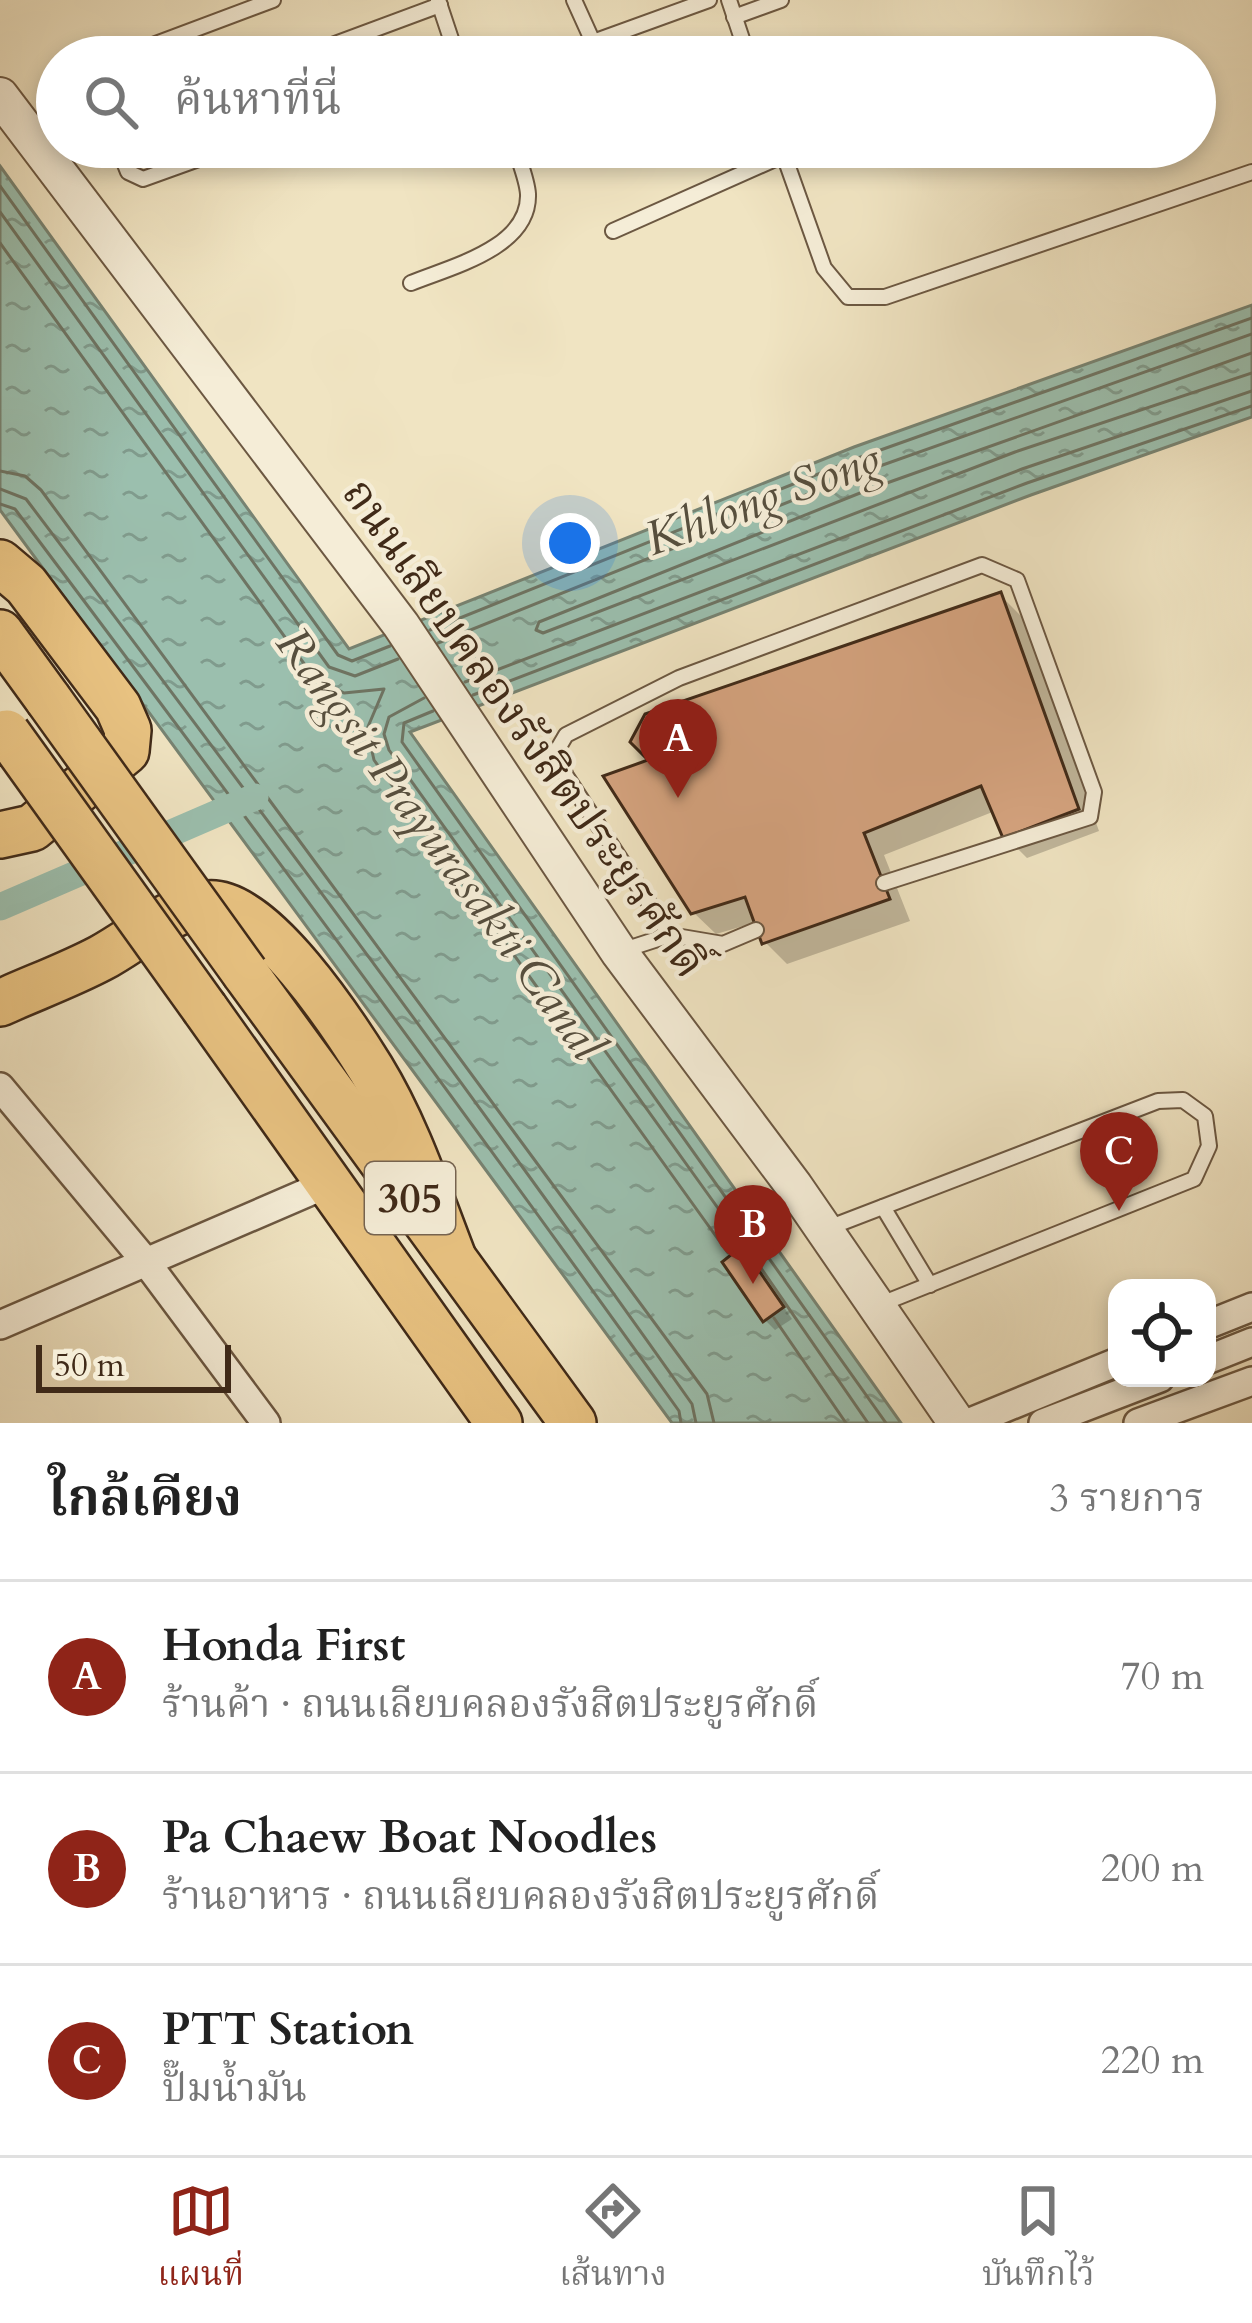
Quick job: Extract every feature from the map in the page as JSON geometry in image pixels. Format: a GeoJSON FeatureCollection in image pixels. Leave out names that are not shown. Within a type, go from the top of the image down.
{"type":"FeatureCollection","features":[{"type":"Feature","properties":{"kind":"main road"},"geometry":{"type":"LineString","coordinates":[[0,563],[26,585],[118,707],[128,730],[126,751],[32,828],[0,835]]}},
{"type":"Feature","properties":{"kind":"main road","name":"305"},"geometry":{"type":"LineString","coordinates":[[0,633],[573,1423]]}},
{"type":"Feature","properties":{"kind":"main road","name":"305"},"geometry":{"type":"LineString","coordinates":[[4,728],[499,1423]]}},
{"type":"Feature","properties":{"kind":"main road"},"geometry":{"type":"LineString","coordinates":[[0,1003],[98,960],[181,913],[210,903],[246,916],[275,938],[372,1070],[413,1154],[452,1255]]}},
{"type":"Feature","properties":{"kind":"street","name":"ถนนเลียบคลองรังสิตประยูรศักดิ์"},"geometry":{"type":"LineString","coordinates":[[0,96],[36,143]]}},
{"type":"Feature","properties":{"kind":"street","name":"ถนนเลียบคลองรังสิตประยูรศักดิ์"},"geometry":{"type":"LineString","coordinates":[[55,168],[401,625],[619,952],[824,1229],[957,1423]]}},
{"type":"Feature","properties":{"kind":"street"},"geometry":{"type":"LineString","coordinates":[[0,1087],[146,1262],[266,1423]]}},
{"type":"Feature","properties":{"kind":"street"},"geometry":{"type":"LineString","coordinates":[[0,1325],[327,1184]]}},
{"type":"Feature","properties":{"kind":"street"},"geometry":{"type":"LineString","coordinates":[[1216,1321],[1252,1307]]}},
{"type":"Feature","properties":{"kind":"street"},"geometry":{"type":"LineString","coordinates":[[1216,1356],[1252,1342]]}},
{"type":"Feature","properties":{"kind":"street"},"geometry":{"type":"LineString","coordinates":[[968,1423],[1108,1366]]}},
{"type":"Feature","properties":{"kind":"street"},"geometry":{"type":"LineString","coordinates":[[1138,1423],[1252,1382]]}},
{"type":"Feature","properties":{"kind":"street"},"geometry":{"type":"LineString","coordinates":[[1043,1423],[1137,1387]]}},
{"type":"Feature","properties":{"kind":"lane"},"geometry":{"type":"LineString","coordinates":[[177,36],[273,0]]}},
{"type":"Feature","properties":{"kind":"lane"},"geometry":{"type":"LineString","coordinates":[[574,0],[590,36]]}},
{"type":"Feature","properties":{"kind":"lane"},"geometry":{"type":"LineString","coordinates":[[606,36],[675,5],[709,0]]}},
{"type":"Feature","properties":{"kind":"lane"},"geometry":{"type":"LineString","coordinates":[[729,0],[741,36]]}},
{"type":"Feature","properties":{"kind":"lane"},"geometry":{"type":"LineString","coordinates":[[734,17],[781,0]]}},
{"type":"Feature","properties":{"kind":"lane"},"geometry":{"type":"LineString","coordinates":[[354,36],[439,3],[450,36]]}},
{"type":"Feature","properties":{"kind":"lane"},"geometry":{"type":"LineString","coordinates":[[126,168],[142,179],[173,168]]}},
{"type":"Feature","properties":{"kind":"lane"},"geometry":{"type":"LineString","coordinates":[[411,283],[501,245],[521,218],[529,196],[521,168]]}},
{"type":"Feature","properties":{"kind":"lane"},"geometry":{"type":"LineString","coordinates":[[614,230],[746,168]]}},
{"type":"Feature","properties":{"kind":"lane"},"geometry":{"type":"LineString","coordinates":[[788,168],[824,268],[848,297],[885,297],[1252,172]]}},
{"type":"Feature","properties":{"kind":"lane"},"geometry":{"type":"LineString","coordinates":[[670,935],[566,776],[556,752],[566,734],[679,678],[982,565],[1017,580],[1094,792],[1090,817],[884,884]]}},
{"type":"Feature","properties":{"kind":"lane"},"geometry":{"type":"LineString","coordinates":[[619,952],[670,935],[723,944],[756,930]]}},
{"type":"Feature","properties":{"kind":"lane"},"geometry":{"type":"LineString","coordinates":[[824,1229],[1158,1101],[1183,1100],[1205,1116],[1209,1146],[1194,1179],[877,1306]]}},
{"type":"Feature","properties":{"kind":"lane"},"geometry":{"type":"LineString","coordinates":[[883,1207],[930,1285]]}},
{"type":"Feature","properties":{"kind":"water","name":"Rangsit Prayurasakti Canal"},"geometry":{"type":"Polygon","coordinates":[[[0,166],[349,649],[854,447],[1252,305],[1252,417],[1031,495],[410,732],[901,1423],[672,1423],[0,510],[0,166]]]}},
{"type":"Feature","properties":{"kind":"building"},"geometry":{"type":"Polygon","coordinates":[[[1001,592],[1079,809],[1003,838],[981,786],[864,833],[890,899],[762,944],[745,897],[691,914],[603,776],[648,760],[630,742],[645,714],[1001,592]]]}},
{"type":"Feature","properties":{"kind":"building"},"geometry":{"type":"Polygon","coordinates":[[[742,1246],[784,1307],[763,1322],[722,1262],[742,1246]]]}},
{"type":"Feature","properties":{"kind":"waterway","name":"Khlong Song"},"geometry":{"type":"LineString","coordinates":[[0,907],[255,797]]}},
{"type":"Feature","properties":{"kind":"place","name":"Honda First"},"geometry":{"type":"Point","coordinates":[678,798]}},
{"type":"Feature","properties":{"kind":"place","name":"PTT Station"},"geometry":{"type":"Point","coordinates":[1119,1211]}},
{"type":"Feature","properties":{"kind":"place","name":"Pa Chaew Boat Noodles"},"geometry":{"type":"Point","coordinates":[753,1284]}}]}
